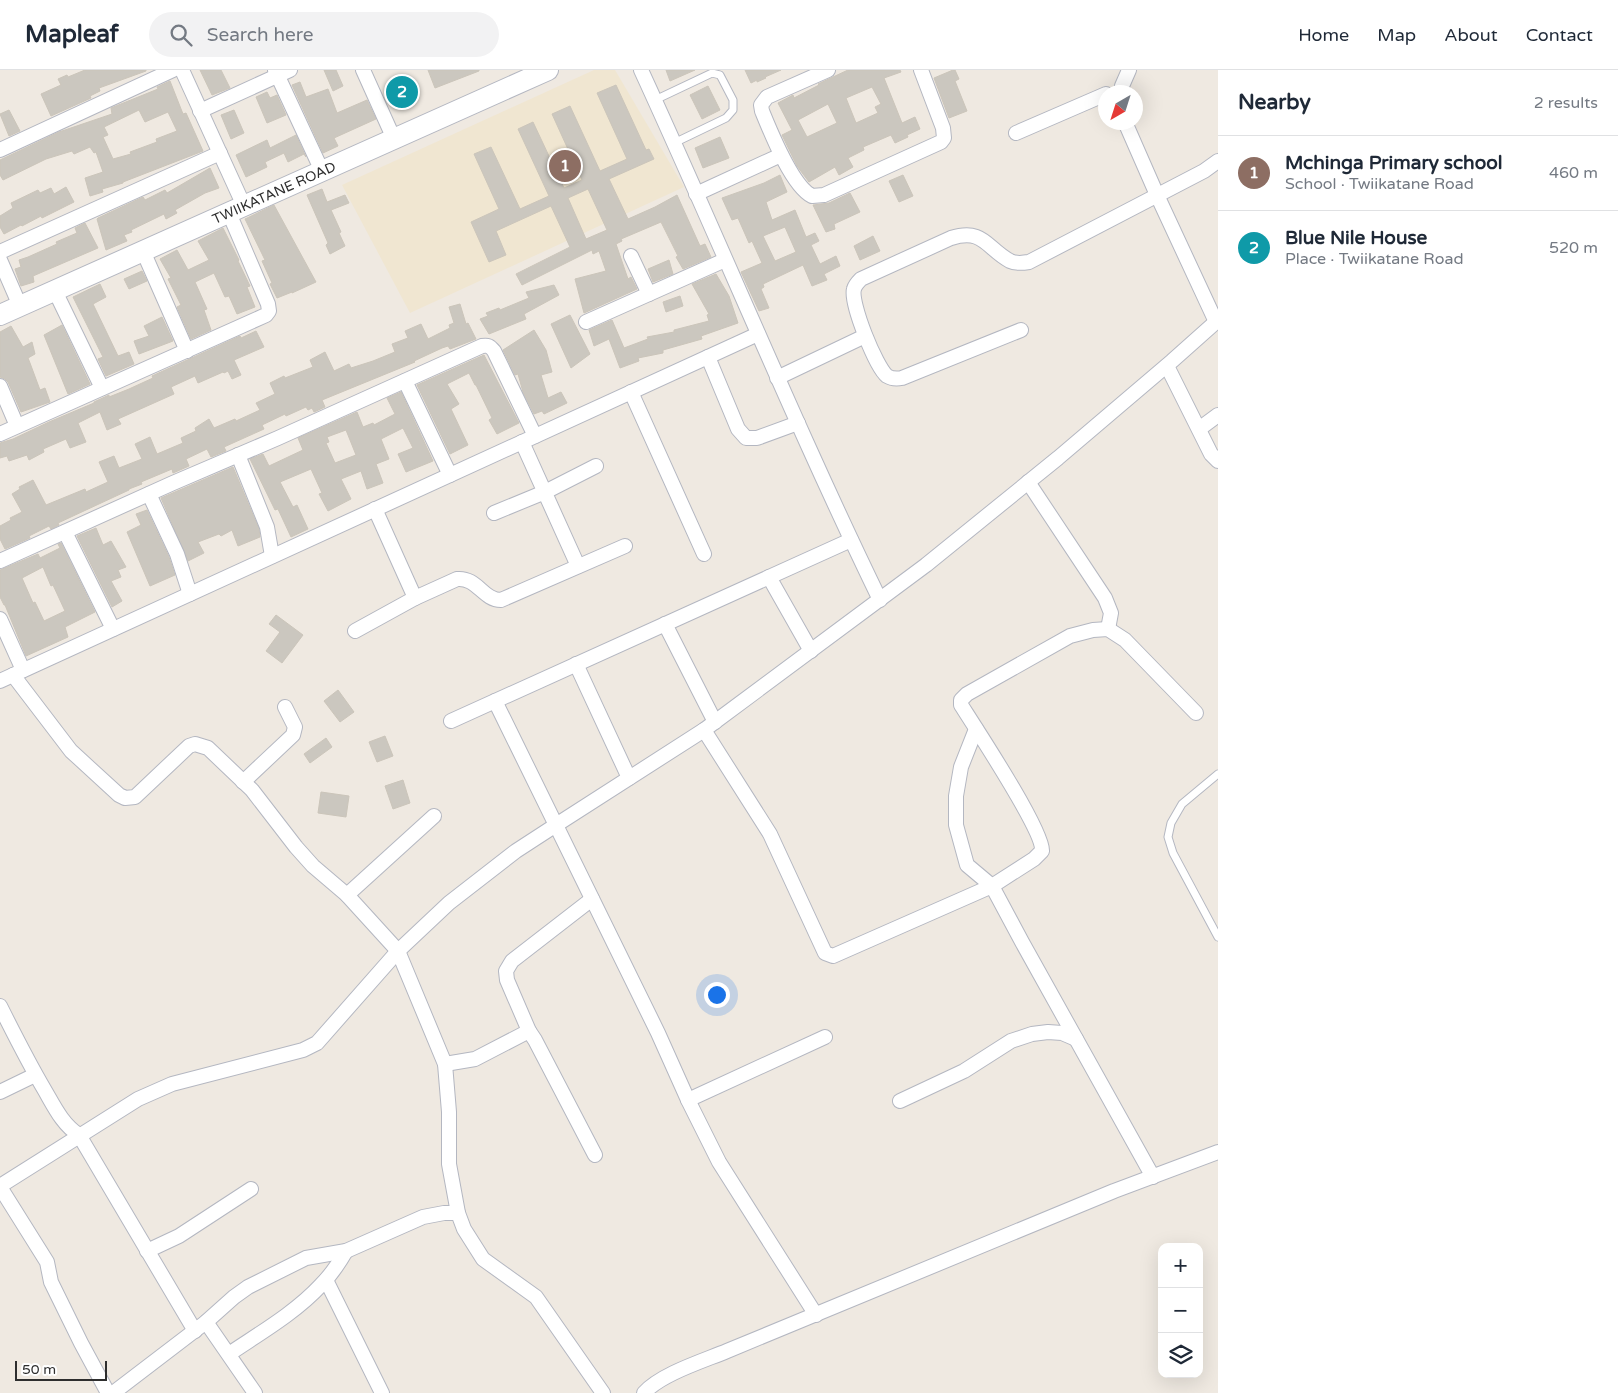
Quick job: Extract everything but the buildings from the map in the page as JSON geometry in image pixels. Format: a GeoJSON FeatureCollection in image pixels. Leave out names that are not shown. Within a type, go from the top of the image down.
{"type":"FeatureCollection","features":[{"type":"Feature","properties":{"kind":"main road","name":"TWIIKATANE ROAD"},"geometry":{"type":"LineString","coordinates":[[0,315],[548,70]]}},
{"type":"Feature","properties":{"kind":"street"},"geometry":{"type":"LineString","coordinates":[[0,150],[173,70]]}},
{"type":"Feature","properties":{"kind":"street"},"geometry":{"type":"LineString","coordinates":[[0,434],[187,351],[263,316],[269,311],[220,153],[182,70]]}},
{"type":"Feature","properties":{"kind":"street"},"geometry":{"type":"LineString","coordinates":[[363,70],[394,139]]}},
{"type":"Feature","properties":{"kind":"street"},"geometry":{"type":"LineString","coordinates":[[641,70],[777,378],[880,600]]}},
{"type":"Feature","properties":{"kind":"street"},"geometry":{"type":"LineString","coordinates":[[828,70],[767,97],[761,105],[782,155],[802,189],[812,196],[818,197],[936,145],[944,138],[944,133],[921,70]]}},
{"type":"Feature","properties":{"kind":"street"},"geometry":{"type":"LineString","coordinates":[[1124,85],[1130,70]]}},
{"type":"Feature","properties":{"kind":"street"},"geometry":{"type":"LineString","coordinates":[[200,111],[280,72],[322,171]]}},
{"type":"Feature","properties":{"kind":"street"},"geometry":{"type":"LineString","coordinates":[[1016,133],[1098,97]]}},
{"type":"Feature","properties":{"kind":"street"},"geometry":{"type":"LineString","coordinates":[[108,1393],[51,1282],[47,1262],[0,1186],[79,1135],[154,1091],[172,1084],[310,1048],[317,1043],[398,951],[449,903],[516,851],[710,726],[880,600],[1028,482],[1167,366],[1217,321],[1156,195],[1128,130]]}},
{"type":"Feature","properties":{"kind":"street"},"geometry":{"type":"LineString","coordinates":[[0,252],[220,153]]}},
{"type":"Feature","properties":{"kind":"street"},"geometry":{"type":"LineString","coordinates":[[696,194],[782,155]]}},
{"type":"Feature","properties":{"kind":"street"},"geometry":{"type":"LineString","coordinates":[[1021,330],[902,378],[892,378],[883,371],[865,336],[854,288],[861,280],[961,235],[972,235],[983,240],[1010,261],[1019,263],[1029,262],[1204,171],[1218,161]]}},
{"type":"Feature","properties":{"kind":"street"},"geometry":{"type":"LineString","coordinates":[[143,251],[187,351]]}},
{"type":"Feature","properties":{"kind":"street"},"geometry":{"type":"LineString","coordinates":[[631,256],[649,294]]}},
{"type":"Feature","properties":{"kind":"street"},"geometry":{"type":"LineString","coordinates":[[0,260],[20,306]]}},
{"type":"Feature","properties":{"kind":"street"},"geometry":{"type":"LineString","coordinates":[[586,322],[725,260]]}},
{"type":"Feature","properties":{"kind":"street"},"geometry":{"type":"LineString","coordinates":[[54,291],[102,388]]}},
{"type":"Feature","properties":{"kind":"street"},"geometry":{"type":"LineString","coordinates":[[0,681],[758,334]]}},
{"type":"Feature","properties":{"kind":"street"},"geometry":{"type":"LineString","coordinates":[[777,378],[865,336]]}},
{"type":"Feature","properties":{"kind":"street"},"geometry":{"type":"LineString","coordinates":[[0,561],[486,345],[494,351],[535,436]]}},
{"type":"Feature","properties":{"kind":"street"},"geometry":{"type":"LineString","coordinates":[[708,357],[738,429],[746,438],[758,438],[798,423]]}},
{"type":"Feature","properties":{"kind":"street"},"geometry":{"type":"LineString","coordinates":[[1167,366],[1211,454],[1218,461]]}},
{"type":"Feature","properties":{"kind":"street"},"geometry":{"type":"LineString","coordinates":[[405,381],[450,475]]}},
{"type":"Feature","properties":{"kind":"street"},"geometry":{"type":"LineString","coordinates":[[0,386],[17,426]]}},
{"type":"Feature","properties":{"kind":"street"},"geometry":{"type":"LineString","coordinates":[[631,392],[704,554]]}},
{"type":"Feature","properties":{"kind":"street"},"geometry":{"type":"LineString","coordinates":[[1199,429],[1218,415]]}},
{"type":"Feature","properties":{"kind":"street"},"geometry":{"type":"LineString","coordinates":[[522,442],[578,566]]}},
{"type":"Feature","properties":{"kind":"street"},"geometry":{"type":"LineString","coordinates":[[238,455],[267,527],[272,556]]}},
{"type":"Feature","properties":{"kind":"street"},"geometry":{"type":"LineString","coordinates":[[494,513],[545,492],[596,466]]}},
{"type":"Feature","properties":{"kind":"street"},"geometry":{"type":"LineString","coordinates":[[1028,482],[1105,598],[1111,613],[1108,629]]}},
{"type":"Feature","properties":{"kind":"street"},"geometry":{"type":"LineString","coordinates":[[149,494],[178,554],[190,594]]}},
{"type":"Feature","properties":{"kind":"street"},"geometry":{"type":"LineString","coordinates":[[375,509],[415,598]]}},
{"type":"Feature","properties":{"kind":"street"},"geometry":{"type":"LineString","coordinates":[[65,532],[113,629]]}},
{"type":"Feature","properties":{"kind":"street"},"geometry":{"type":"LineString","coordinates":[[451,721],[851,540]]}},
{"type":"Feature","properties":{"kind":"street"},"geometry":{"type":"LineString","coordinates":[[356,631],[415,598],[457,579],[463,578],[473,582],[491,598],[501,600],[625,546]]}},
{"type":"Feature","properties":{"kind":"street"},"geometry":{"type":"LineString","coordinates":[[769,577],[811,651]]}},
{"type":"Feature","properties":{"kind":"street"},"geometry":{"type":"LineString","coordinates":[[0,619],[18,673],[71,751],[119,795],[125,798],[136,796],[184,749],[195,744],[208,748],[252,790],[313,866],[346,895],[398,951],[445,1064],[449,1112],[448,1164],[458,1213],[464,1229],[478,1252],[491,1265],[536,1297],[603,1393]]}},
{"type":"Feature","properties":{"kind":"street"},"geometry":{"type":"LineString","coordinates":[[665,624],[710,726],[770,834],[825,954],[833,956],[992,886],[1034,859],[1042,851],[1041,841],[1020,802],[961,705],[961,700],[967,694],[1070,636],[1093,630],[1108,629],[1125,640],[1196,713]]}},
{"type":"Feature","properties":{"kind":"street"},"geometry":{"type":"LineString","coordinates":[[576,664],[629,778]]}},
{"type":"Feature","properties":{"kind":"street"},"geometry":{"type":"LineString","coordinates":[[495,701],[658,1033],[688,1100],[719,1162],[816,1315]]}},
{"type":"Feature","properties":{"kind":"street"},"geometry":{"type":"LineString","coordinates":[[243,782],[293,734],[295,727],[285,707]]}},
{"type":"Feature","properties":{"kind":"street"},"geometry":{"type":"LineString","coordinates":[[976,728],[961,767],[956,796],[956,825],[967,865],[992,886],[1154,1176]]}},
{"type":"Feature","properties":{"kind":"street"},"geometry":{"type":"LineString","coordinates":[[346,895],[434,816]]}},
{"type":"Feature","properties":{"kind":"street"},"geometry":{"type":"LineString","coordinates":[[592,899],[512,961],[506,971],[529,1031],[595,1155]]}},
{"type":"Feature","properties":{"kind":"street"},"geometry":{"type":"LineString","coordinates":[[0,1006],[35,1074],[62,1119],[70,1129],[79,1135],[195,1331]]}},
{"type":"Feature","properties":{"kind":"street"},"geometry":{"type":"LineString","coordinates":[[445,1064],[475,1059],[529,1031]]}},
{"type":"Feature","properties":{"kind":"street"},"geometry":{"type":"LineString","coordinates":[[900,1101],[964,1071],[1011,1041],[1032,1034],[1048,1032],[1062,1033],[1076,1039]]}},
{"type":"Feature","properties":{"kind":"street"},"geometry":{"type":"LineString","coordinates":[[688,1100],[825,1037]]}},
{"type":"Feature","properties":{"kind":"street"},"geometry":{"type":"LineString","coordinates":[[0,1092],[35,1074]]}},
{"type":"Feature","properties":{"kind":"street"},"geometry":{"type":"LineString","coordinates":[[644,1393],[648,1388],[666,1377],[1114,1191],[1218,1152]]}},
{"type":"Feature","properties":{"kind":"street"},"geometry":{"type":"LineString","coordinates":[[147,1250],[179,1236],[251,1189]]}},
{"type":"Feature","properties":{"kind":"street"},"geometry":{"type":"LineString","coordinates":[[113,1393],[195,1331],[248,1287],[306,1258],[346,1251],[423,1217],[444,1213],[458,1213]]}},
{"type":"Feature","properties":{"kind":"street"},"geometry":{"type":"LineString","coordinates":[[228,1354],[308,1298],[326,1280],[346,1251]]}},
{"type":"Feature","properties":{"kind":"street"},"geometry":{"type":"LineString","coordinates":[[326,1280],[382,1393]]}},
{"type":"Feature","properties":{"kind":"street"},"geometry":{"type":"LineString","coordinates":[[206,1322],[256,1393]]}},
{"type":"Feature","properties":{"kind":"lane"},"geometry":{"type":"LineString","coordinates":[[655,100],[712,73],[720,75],[733,100],[733,110],[726,118],[674,143]]}},
{"type":"Feature","properties":{"kind":"lane"},"geometry":{"type":"LineString","coordinates":[[1218,774],[1182,804],[1171,824],[1168,837],[1177,860],[1218,937]]}},
{"type":"Feature","properties":{"kind":"shaded area"},"geometry":{"type":"Polygon","coordinates":[[[594,70],[615,70],[684,187],[410,313],[342,185],[594,70]]]}},
{"type":"Feature","properties":{"kind":"place","name":"Blue Nile House"},"geometry":{"type":"Point","coordinates":[402,92]}},
{"type":"Feature","properties":{"kind":"place","name":"Mchinga Primary school"},"geometry":{"type":"Point","coordinates":[565,166]}}]}
